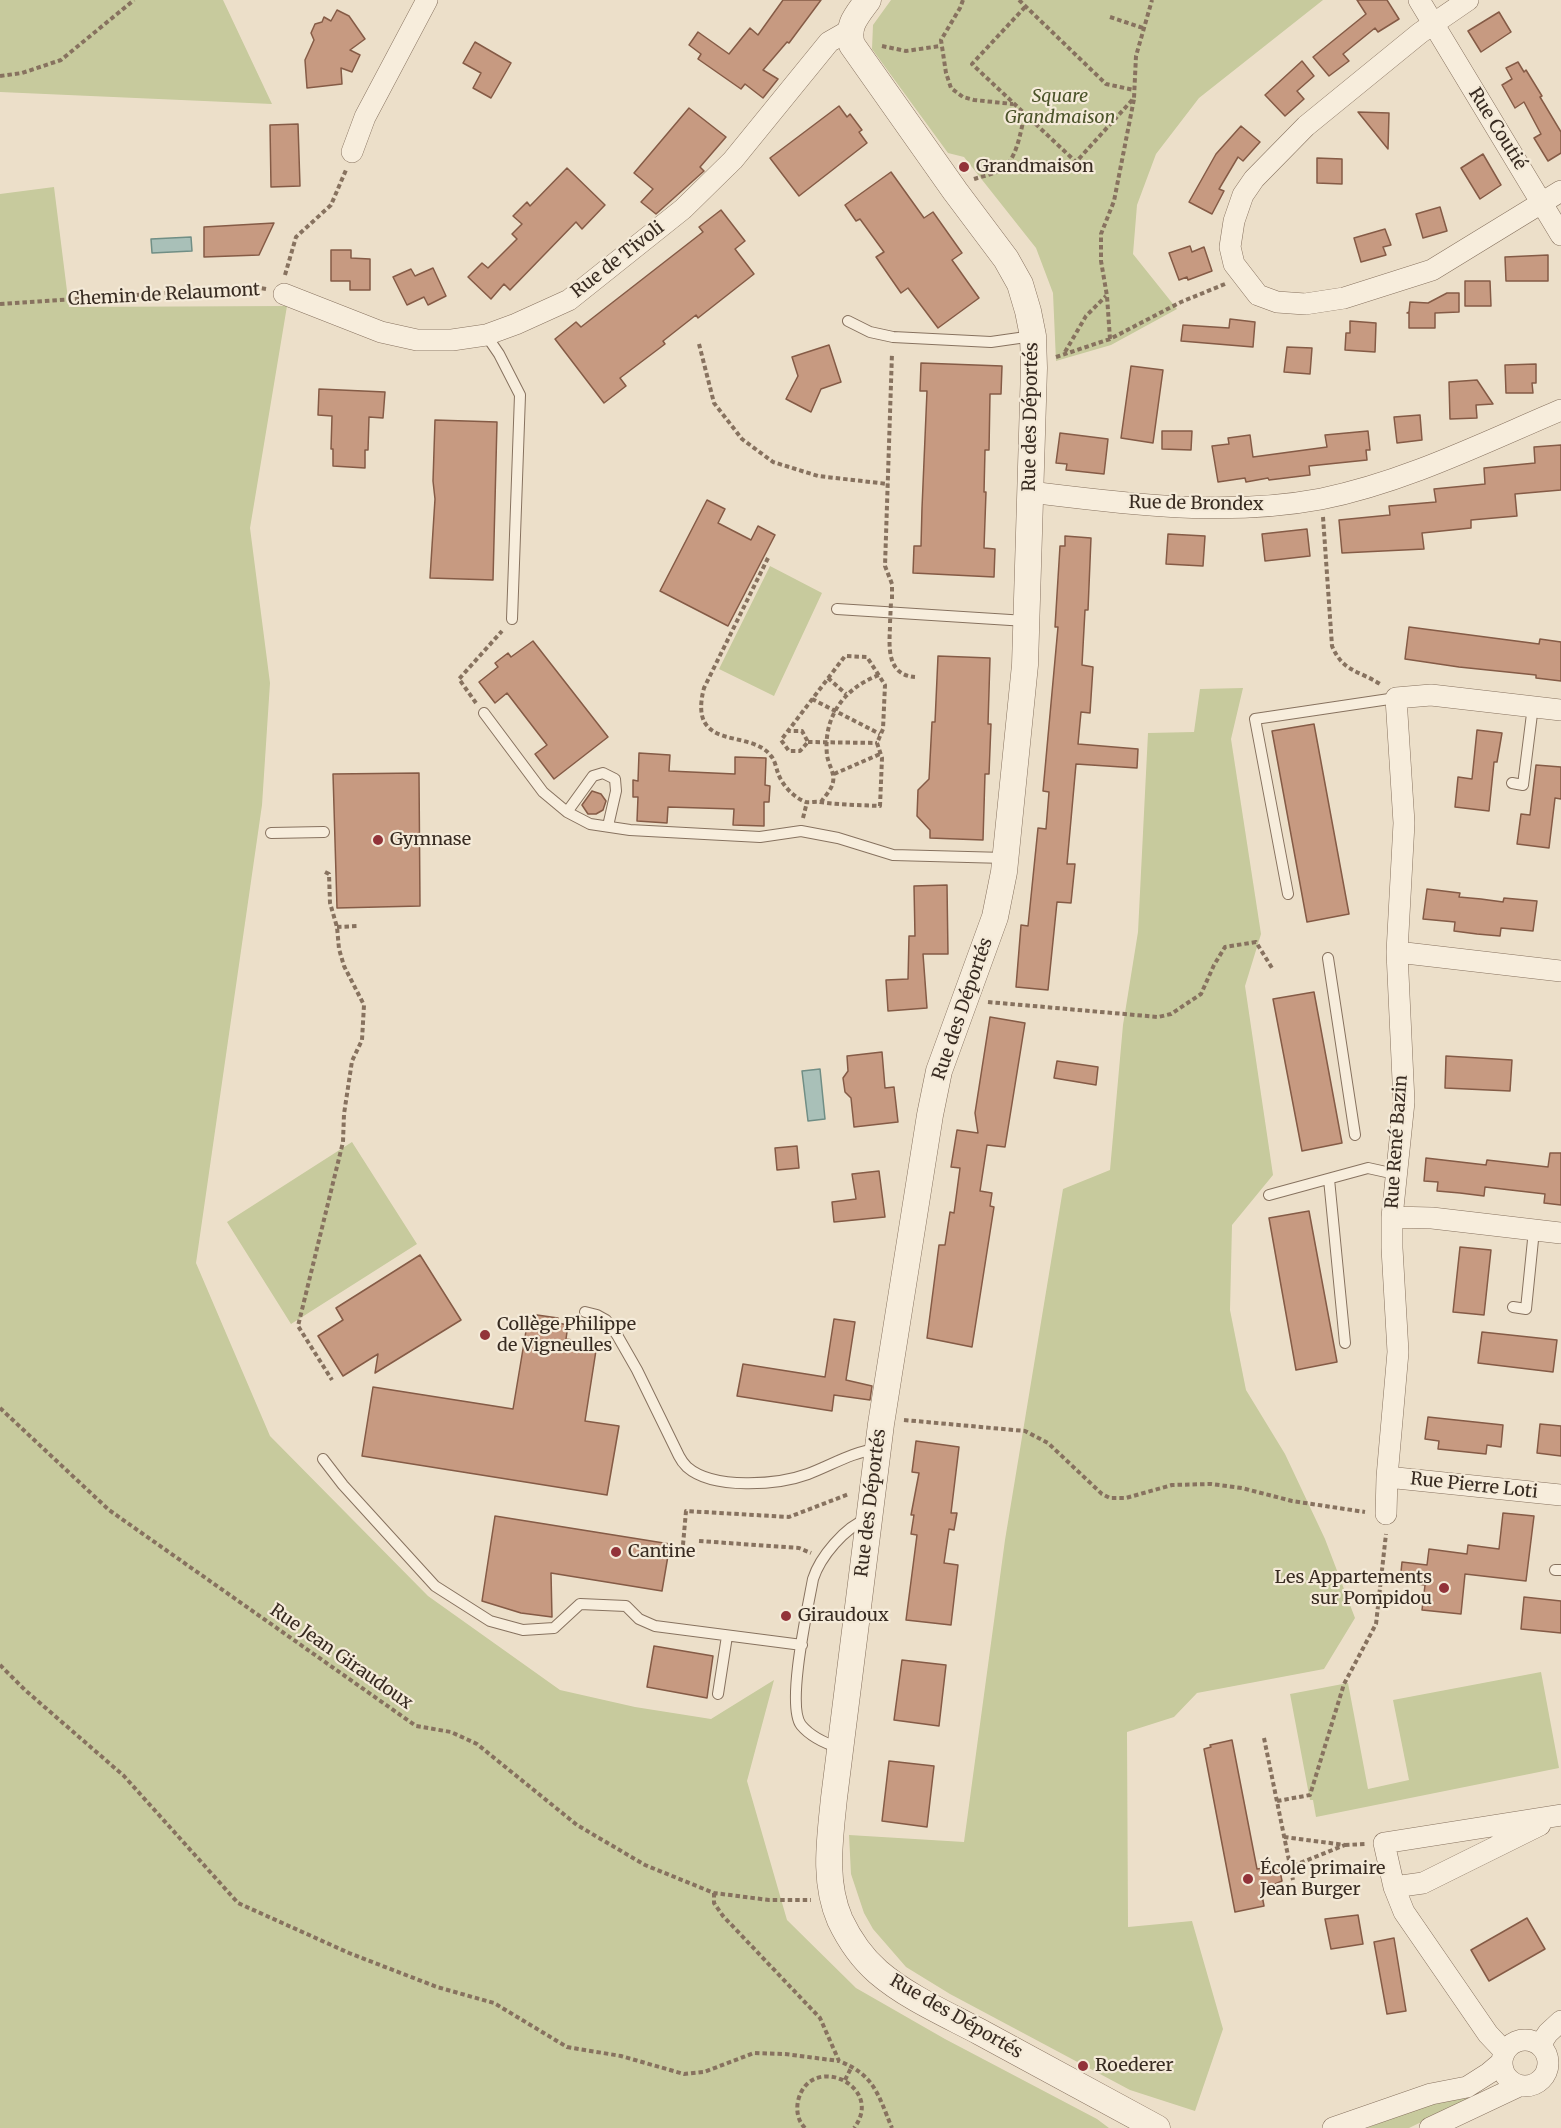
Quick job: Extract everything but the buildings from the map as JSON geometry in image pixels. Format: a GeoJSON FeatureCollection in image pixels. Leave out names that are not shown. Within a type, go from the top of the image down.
{"type":"FeatureCollection","features":[{"type":"Feature","properties":{"kind":"street"},"geometry":{"type":"LineString","coordinates":[[352,152],[365,117],[427,0]]}},
{"type":"Feature","properties":{"kind":"street","name":"Rue de Tivoli"},"geometry":{"type":"LineString","coordinates":[[284,294],[381,332],[417,340],[453,340],[486,334],[516,324],[569,300],[683,209],[734,160],[829,42],[850,30],[855,16],[868,0]]}},
{"type":"Feature","properties":{"kind":"street","name":"Rue Coutié"},"geometry":{"type":"LineString","coordinates":[[1419,0],[1561,235]]}},
{"type":"Feature","properties":{"kind":"street"},"geometry":{"type":"LineString","coordinates":[[1468,0],[1433,24],[1306,126],[1254,178],[1243,195],[1234,221],[1230,247],[1234,264],[1258,295],[1277,302],[1305,304],[1344,298],[1432,270],[1561,191]]}},
{"type":"Feature","properties":{"kind":"street","name":"Rue des Déportés"},"geometry":{"type":"LineString","coordinates":[[850,30],[850,39],[857,55],[1006,258],[1020,284],[1028,310],[1033,336],[1034,368],[1025,665],[1005,858],[995,917],[936,1082],[928,1126],[868,1519],[828,1856],[833,1897],[839,1918],[865,1960],[892,1983],[1157,2128]]}},
{"type":"Feature","properties":{"kind":"street","name":"Rue de Brondex"},"geometry":{"type":"LineString","coordinates":[[1030,492],[1164,507],[1252,508],[1322,499],[1396,479],[1561,410]]}},
{"type":"Feature","properties":{"kind":"street"},"geometry":{"type":"LineString","coordinates":[[1396,698],[1431,695],[1561,710]]}},
{"type":"Feature","properties":{"kind":"street","name":"Rue René Bazin"},"geometry":{"type":"LineString","coordinates":[[1386,1514],[1398,1352],[1392,1217],[1404,1102],[1397,952],[1404,823],[1396,698]]}},
{"type":"Feature","properties":{"kind":"street"},"geometry":{"type":"LineString","coordinates":[[1397,952],[1561,971]]}},
{"type":"Feature","properties":{"kind":"street"},"geometry":{"type":"LineString","coordinates":[[1392,1217],[1432,1218],[1561,1233]]}},
{"type":"Feature","properties":{"kind":"street","name":"Rue Pierre Loti"},"geometry":{"type":"LineString","coordinates":[[1387,1477],[1561,1495]]}},
{"type":"Feature","properties":{"kind":"street"},"geometry":{"type":"LineString","coordinates":[[1394,1887],[1423,1883],[1560,1815]]}},
{"type":"Feature","properties":{"kind":"street"},"geometry":{"type":"LineString","coordinates":[[1519,2086],[1506,2077],[1504,2057],[1397,1898],[1384,1843],[1560,1815]]}},
{"type":"Feature","properties":{"kind":"street"},"geometry":{"type":"LineString","coordinates":[[1540,2045],[1548,2033],[1561,2021]]}},
{"type":"Feature","properties":{"kind":"street"},"geometry":{"type":"LineString","coordinates":[[1333,2128],[1431,2094],[1467,2087],[1490,2073],[1517,2042],[1525,2040],[1540,2045],[1546,2052],[1555,2070],[1537,2084],[1519,2086],[1430,2128]]}},
{"type":"Feature","properties":{"kind":"lane"},"geometry":{"type":"LineString","coordinates":[[848,321],[870,332],[893,337],[991,342],[1033,336]]}},
{"type":"Feature","properties":{"kind":"lane"},"geometry":{"type":"LineString","coordinates":[[486,334],[520,395],[512,619]]}},
{"type":"Feature","properties":{"kind":"lane"},"geometry":{"type":"LineString","coordinates":[[837,609],[1026,621]]}},
{"type":"Feature","properties":{"kind":"lane"},"geometry":{"type":"LineString","coordinates":[[1288,894],[1255,719],[1396,698]]}},
{"type":"Feature","properties":{"kind":"lane"},"geometry":{"type":"LineString","coordinates":[[1512,783],[1523,785],[1533,706]]}},
{"type":"Feature","properties":{"kind":"lane"},"geometry":{"type":"LineString","coordinates":[[484,713],[543,792],[567,812],[590,824],[630,830],[760,837],[801,831],[838,838],[893,855],[1005,858]]}},
{"type":"Feature","properties":{"kind":"lane"},"geometry":{"type":"LineString","coordinates":[[567,812],[593,776],[603,773],[615,779],[616,791],[608,826]]}},
{"type":"Feature","properties":{"kind":"lane"},"geometry":{"type":"LineString","coordinates":[[271,833],[324,832]]}},
{"type":"Feature","properties":{"kind":"lane"},"geometry":{"type":"LineString","coordinates":[[1328,958],[1354,1135]]}},
{"type":"Feature","properties":{"kind":"lane"},"geometry":{"type":"LineString","coordinates":[[1269,1195],[1368,1168],[1395,1174]]}},
{"type":"Feature","properties":{"kind":"lane"},"geometry":{"type":"LineString","coordinates":[[1329,1179],[1345,1344]]}},
{"type":"Feature","properties":{"kind":"lane"},"geometry":{"type":"LineString","coordinates":[[1513,1307],[1526,1309],[1534,1230]]}},
{"type":"Feature","properties":{"kind":"lane"},"geometry":{"type":"LineString","coordinates":[[585,1312],[606,1320],[637,1370],[679,1456],[687,1467],[700,1475],[727,1481],[761,1484],[785,1481],[849,1455],[878,1449]]}},
{"type":"Feature","properties":{"kind":"lane"},"geometry":{"type":"LineString","coordinates":[[322,1459],[435,1586],[490,1621],[523,1630],[554,1628],[580,1604],[626,1606],[639,1619],[655,1626],[802,1646]]}},
{"type":"Feature","properties":{"kind":"lane"},"geometry":{"type":"LineString","coordinates":[[840,1748],[828,1745],[801,1725],[796,1713],[795,1693],[813,1579],[822,1558],[855,1524],[868,1519]]}},
{"type":"Feature","properties":{"kind":"lane"},"geometry":{"type":"LineString","coordinates":[[718,1694],[727,1636]]}},
{"type":"Feature","properties":{"kind":"path"},"geometry":{"type":"LineString","coordinates":[[0,76],[22,73],[61,60],[134,0]]}},
{"type":"Feature","properties":{"kind":"path"},"geometry":{"type":"LineString","coordinates":[[963,0],[944,33],[940,46],[948,82],[956,92],[974,100],[1014,104]]}},
{"type":"Feature","properties":{"kind":"path"},"geometry":{"type":"LineString","coordinates":[[1019,0],[1107,84],[1134,90]]}},
{"type":"Feature","properties":{"kind":"path"},"geometry":{"type":"LineString","coordinates":[[1110,339],[1107,296],[1101,261],[1101,234],[1114,201],[1128,122],[1134,105],[1136,56],[1152,0]]}},
{"type":"Feature","properties":{"kind":"path"},"geometry":{"type":"LineString","coordinates":[[1025,7],[972,64],[1076,162],[1134,98]]}},
{"type":"Feature","properties":{"kind":"path"},"geometry":{"type":"LineString","coordinates":[[1110,17],[1143,28]]}},
{"type":"Feature","properties":{"kind":"path"},"geometry":{"type":"LineString","coordinates":[[857,55],[872,45],[906,51],[940,46]]}},
{"type":"Feature","properties":{"kind":"path"},"geometry":{"type":"LineString","coordinates":[[955,191],[971,180],[1001,169],[1009,162],[1015,151],[1025,115]]}},
{"type":"Feature","properties":{"kind":"path","name":"Chemin de Relaumont"},"geometry":{"type":"LineString","coordinates":[[0,304],[255,287],[284,294],[285,276],[296,237],[331,205],[352,152]]}},
{"type":"Feature","properties":{"kind":"path"},"geometry":{"type":"LineString","coordinates":[[1034,368],[1064,353],[1110,339],[1180,302],[1242,276]]}},
{"type":"Feature","properties":{"kind":"path"},"geometry":{"type":"LineString","coordinates":[[1064,353],[1086,316],[1107,296]]}},
{"type":"Feature","properties":{"kind":"path"},"geometry":{"type":"LineString","coordinates":[[893,337],[885,566],[892,584],[889,654],[904,676],[915,677]]}},
{"type":"Feature","properties":{"kind":"path"},"geometry":{"type":"LineString","coordinates":[[699,344],[714,403],[742,440],[773,462],[818,476],[888,484]]}},
{"type":"Feature","properties":{"kind":"path"},"geometry":{"type":"LineString","coordinates":[[1322,499],[1332,646],[1337,659],[1346,668],[1367,676],[1396,698]]}},
{"type":"Feature","properties":{"kind":"path"},"geometry":{"type":"LineString","coordinates":[[768,558],[704,688],[700,702],[707,725],[723,737],[755,745],[771,755],[780,780],[807,802],[880,806],[882,758],[879,754],[878,743],[883,729],[885,685],[867,657],[844,656],[781,740],[789,751],[800,751],[808,742],[878,743]]}},
{"type":"Feature","properties":{"kind":"path"},"geometry":{"type":"LineString","coordinates":[[484,713],[459,679],[512,619]]}},
{"type":"Feature","properties":{"kind":"path"},"geometry":{"type":"LineString","coordinates":[[821,802],[830,789],[834,774],[827,759],[826,742],[834,711],[846,694],[859,684],[879,675]]}},
{"type":"Feature","properties":{"kind":"path"},"geometry":{"type":"LineString","coordinates":[[828,678],[846,694]]}},
{"type":"Feature","properties":{"kind":"path"},"geometry":{"type":"LineString","coordinates":[[812,699],[880,734]]}},
{"type":"Feature","properties":{"kind":"path"},"geometry":{"type":"LineString","coordinates":[[788,731],[802,731],[808,742]]}},
{"type":"Feature","properties":{"kind":"path"},"geometry":{"type":"LineString","coordinates":[[834,774],[879,754]]}},
{"type":"Feature","properties":{"kind":"path"},"geometry":{"type":"LineString","coordinates":[[325,872],[329,874],[330,903],[337,927],[339,949],[344,966],[364,1005],[362,1040],[352,1061],[344,1114],[343,1142],[297,1326],[333,1380]]}},
{"type":"Feature","properties":{"kind":"path"},"geometry":{"type":"LineString","coordinates":[[337,927],[359,926]]}},
{"type":"Feature","properties":{"kind":"path"},"geometry":{"type":"LineString","coordinates":[[998,1004],[1158,1017],[1172,1014],[1201,994],[1214,964],[1226,947],[1256,942],[1272,968]]}},
{"type":"Feature","properties":{"kind":"path","name":"Rue Jean Giraudoux"},"geometry":{"type":"LineString","coordinates":[[0,1408],[109,1510],[416,1726],[451,1732],[477,1744],[577,1825],[645,1865],[714,1893],[769,1900],[833,1897]]}},
{"type":"Feature","properties":{"kind":"path"},"geometry":{"type":"LineString","coordinates":[[905,1420],[1025,1431],[1048,1443],[1102,1494],[1110,1498],[1126,1498],[1172,1485],[1210,1484],[1242,1488],[1292,1501],[1386,1514],[1376,1624],[1344,1684],[1310,1795],[1277,1801]]}},
{"type":"Feature","properties":{"kind":"path"},"geometry":{"type":"LineString","coordinates":[[683,1545],[686,1511],[789,1517],[861,1489],[872,1490]]}},
{"type":"Feature","properties":{"kind":"path"},"geometry":{"type":"LineString","coordinates":[[699,1541],[798,1548],[822,1558]]}},
{"type":"Feature","properties":{"kind":"path"},"geometry":{"type":"LineString","coordinates":[[0,1665],[25,1690],[124,1776],[238,1902],[349,1953],[437,1987],[494,2003],[567,2047],[621,2056],[684,2074],[704,2072],[754,2053],[785,2054],[838,2061],[852,2066],[873,2084],[892,2128]]}},
{"type":"Feature","properties":{"kind":"path"},"geometry":{"type":"LineString","coordinates":[[1264,1738],[1293,1880]]}},
{"type":"Feature","properties":{"kind":"path"},"geometry":{"type":"LineString","coordinates":[[1284,1837],[1345,1845],[1290,1867]]}},
{"type":"Feature","properties":{"kind":"path"},"geometry":{"type":"LineString","coordinates":[[714,1893],[714,1903],[723,1916],[820,2018],[838,2061]]}},
{"type":"Feature","properties":{"kind":"path"},"geometry":{"type":"LineString","coordinates":[[845,2080],[852,2066]]}},
{"type":"Feature","properties":{"kind":"path"},"geometry":{"type":"LineString","coordinates":[[805,2128],[798,2115],[801,2093],[817,2078],[828,2076],[845,2080],[856,2091],[860,2100],[859,2117],[854,2128]]}},
{"type":"Feature","properties":{"kind":"green space"},"geometry":{"type":"Polygon","coordinates":[[[0,0],[223,0],[272,104],[0,92],[0,0]]]}},
{"type":"Feature","properties":{"kind":"green space","name":"Square Grandmaison"},"geometry":{"type":"Polygon","coordinates":[[[891,0],[1323,0],[1199,98],[1156,154],[1137,205],[1133,254],[1177,309],[1111,345],[1056,361],[1053,293],[1036,248],[964,157],[948,153],[872,49],[873,25],[891,0]]]}},
{"type":"Feature","properties":{"kind":"green space"},"geometry":{"type":"Polygon","coordinates":[[[54,187],[69,307],[287,306],[250,528],[270,683],[262,805],[196,1263],[270,1436],[428,1596],[560,1690],[635,1707],[711,1719],[774,1680],[747,1781],[787,1920],[856,1988],[945,2039],[1097,2119],[1109,2128],[0,2128],[0,194],[54,187]]]}},
{"type":"Feature","properties":{"kind":"green space"},"geometry":{"type":"Polygon","coordinates":[[[770,566],[822,593],[774,696],[719,669],[770,566]]]}},
{"type":"Feature","properties":{"kind":"green space"},"geometry":{"type":"Polygon","coordinates":[[[1243,688],[1231,739],[1261,934],[1245,986],[1273,1175],[1232,1225],[1230,1310],[1246,1390],[1285,1454],[1325,1539],[1355,1618],[1324,1669],[1197,1693],[1174,1717],[1127,1732],[1128,1927],[1192,1921],[1223,2029],[1195,2111],[1130,2090],[950,1994],[906,1967],[873,1929],[864,1913],[851,1874],[849,1835],[964,1842],[1005,1540],[1063,1189],[1110,1170],[1123,1025],[1138,932],[1148,733],[1194,732],[1200,689],[1243,688]]]}},
{"type":"Feature","properties":{"kind":"green space"},"geometry":{"type":"Polygon","coordinates":[[[352,1142],[417,1244],[291,1324],[227,1222],[352,1142]]]}},
{"type":"Feature","properties":{"kind":"green space"},"geometry":{"type":"Polygon","coordinates":[[[1541,1672],[1559,1768],[1316,1817],[1313,1800],[1310,1800],[1290,1694],[1348,1683],[1368,1789],[1409,1780],[1393,1700],[1541,1672]]]}},
{"type":"Feature","properties":{"kind":"green space"},"geometry":{"type":"Polygon","coordinates":[[[1469,2096],[1471,2098],[1409,2128],[1367,2128],[1425,2105],[1469,2096]]]}},
{"type":"Feature","properties":{"kind":"water"},"geometry":{"type":"Polygon","coordinates":[[[191,237],[192,251],[152,253],[151,239],[191,237]]]}},
{"type":"Feature","properties":{"kind":"water"},"geometry":{"type":"Polygon","coordinates":[[[820,1069],[825,1119],[808,1121],[802,1071],[820,1069]]]}},
{"type":"Feature","properties":{"kind":"place","name":"Grandmaison"},"geometry":{"type":"Point","coordinates":[964,167]}},
{"type":"Feature","properties":{"kind":"place","name":"Gymnase"},"geometry":{"type":"Point","coordinates":[378,840]}},
{"type":"Feature","properties":{"kind":"place","name":"Collège Philippe de Vigneulles"},"geometry":{"type":"Point","coordinates":[485,1335]}},
{"type":"Feature","properties":{"kind":"place","name":"Cantine"},"geometry":{"type":"Point","coordinates":[616,1552]}},
{"type":"Feature","properties":{"kind":"place","name":"Les Appartements sur Pompidou"},"geometry":{"type":"Point","coordinates":[1444,1588]}},
{"type":"Feature","properties":{"kind":"place","name":"Giraudoux"},"geometry":{"type":"Point","coordinates":[786,1616]}},
{"type":"Feature","properties":{"kind":"place","name":"École primaire Jean Burger"},"geometry":{"type":"Point","coordinates":[1248,1879]}},
{"type":"Feature","properties":{"kind":"place","name":"Roederer"},"geometry":{"type":"Point","coordinates":[1083,2066]}}]}
